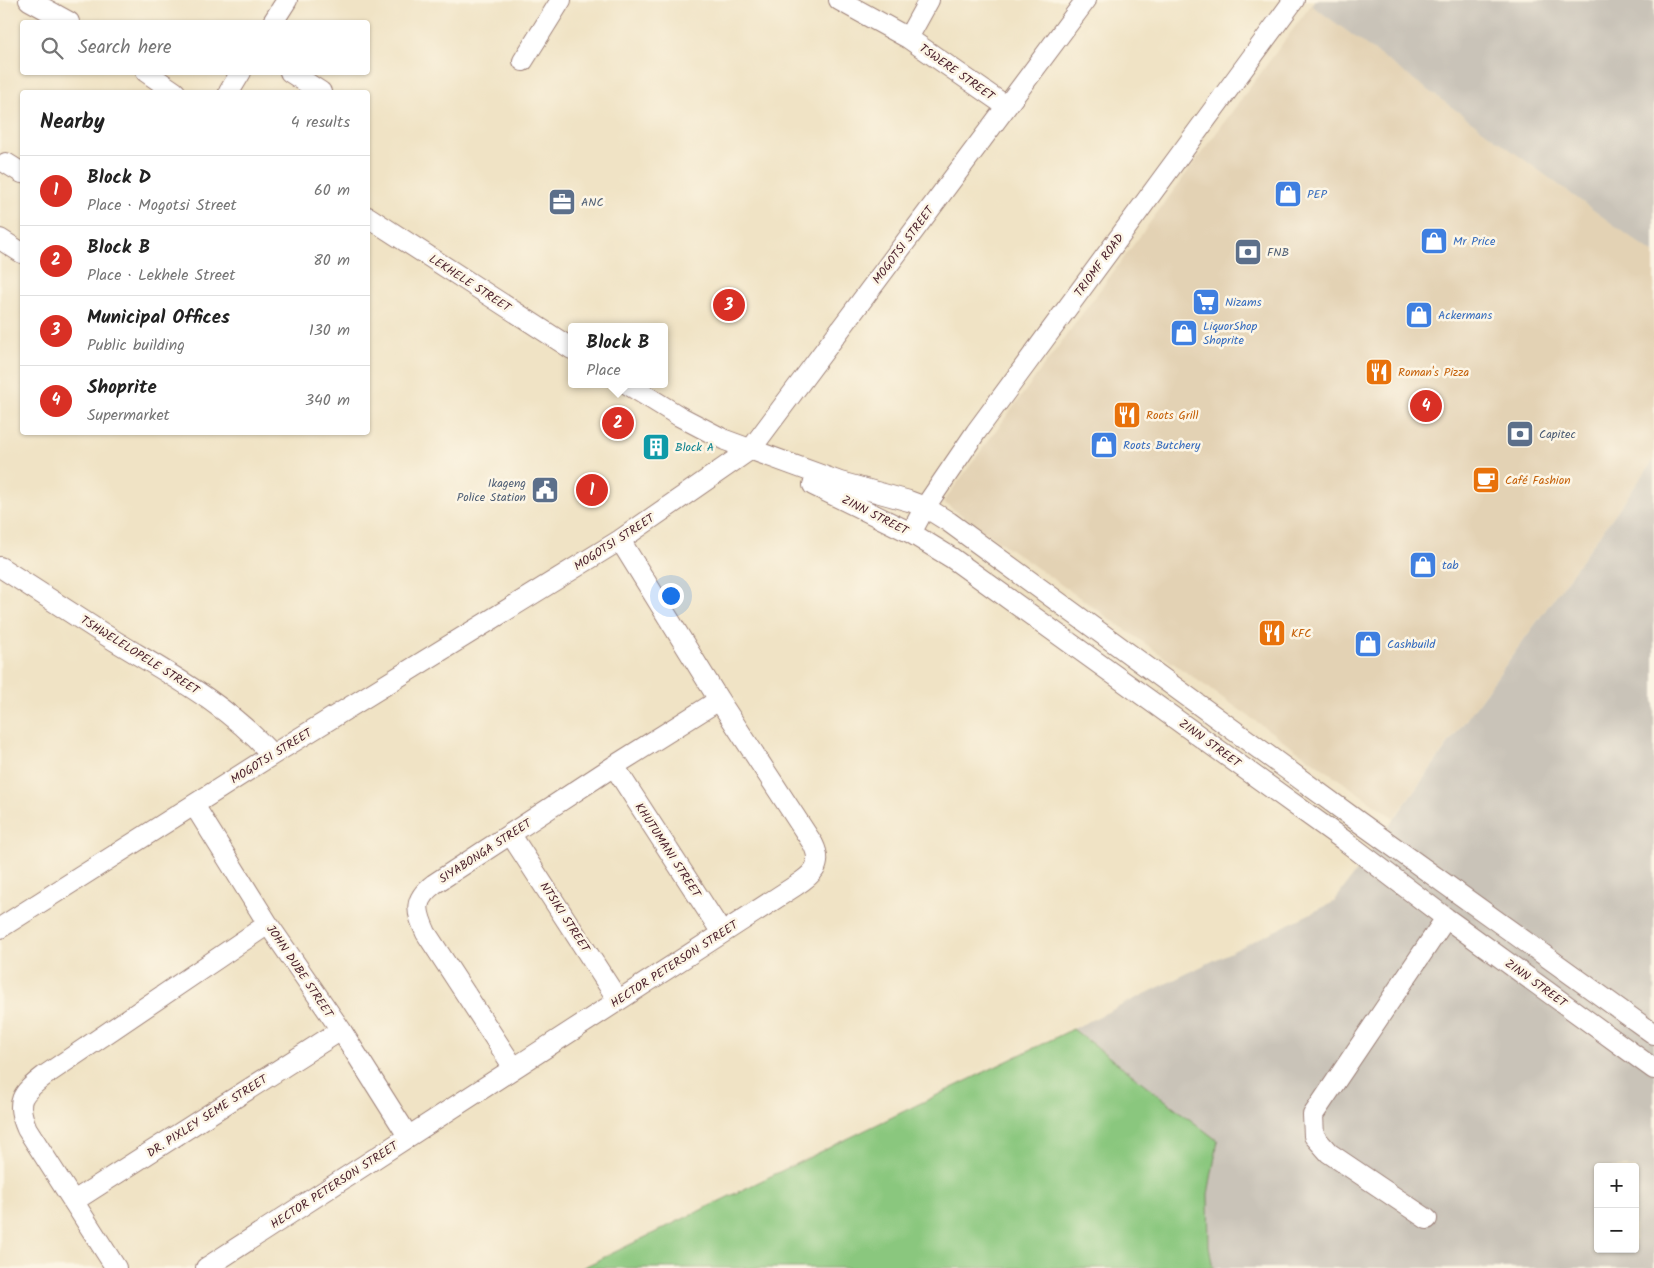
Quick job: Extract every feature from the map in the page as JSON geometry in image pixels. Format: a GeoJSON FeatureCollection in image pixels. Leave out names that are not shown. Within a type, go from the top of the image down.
{"type":"FeatureCollection","features":[{"type":"Feature","properties":{"kind":"street"},"geometry":{"type":"LineString","coordinates":[[29,0],[65,20]]}},
{"type":"Feature","properties":{"kind":"street"},"geometry":{"type":"LineString","coordinates":[[274,20],[287,0]]}},
{"type":"Feature","properties":{"kind":"street"},"geometry":{"type":"LineString","coordinates":[[522,61],[561,0]]}},
{"type":"Feature","properties":{"kind":"street","name":"TSWERE STREET"},"geometry":{"type":"LineString","coordinates":[[839,0],[908,38],[1006,106]]}},
{"type":"Feature","properties":{"kind":"street","name":"TSWERE STREET"},"geometry":{"type":"LineString","coordinates":[[908,38],[929,0]]}},
{"type":"Feature","properties":{"kind":"street","name":"MOGOTSI STREET"},"geometry":{"type":"LineString","coordinates":[[0,928],[272,755],[620,540],[747,451],[1086,0]]}},
{"type":"Feature","properties":{"kind":"street","name":"TRIOMF ROAD"},"geometry":{"type":"LineString","coordinates":[[911,533],[925,507],[976,432],[1294,0]]}},
{"type":"Feature","properties":{"kind":"street"},"geometry":{"type":"LineString","coordinates":[[150,75],[172,90]]}},
{"type":"Feature","properties":{"kind":"street"},"geometry":{"type":"LineString","coordinates":[[229,90],[240,75]]}},
{"type":"Feature","properties":{"kind":"street"},"geometry":{"type":"LineString","coordinates":[[295,75],[318,90]]}},
{"type":"Feature","properties":{"kind":"street","name":"LEKHELE STREET"},"geometry":{"type":"LineString","coordinates":[[370,218],[568,346]]}},
{"type":"Feature","properties":{"kind":"street"},"geometry":{"type":"LineString","coordinates":[[0,238],[20,252]]}},
{"type":"Feature","properties":{"kind":"street"},"geometry":{"type":"LineString","coordinates":[[633,388],[678,416],[747,451]]}},
{"type":"Feature","properties":{"kind":"street","name":"ZINN STREET"},"geometry":{"type":"LineString","coordinates":[[747,451],[833,480],[925,507],[972,538],[1351,816],[1654,1034]]}},
{"type":"Feature","properties":{"kind":"street","name":"ZINN STREET"},"geometry":{"type":"LineString","coordinates":[[747,451],[911,533],[952,558],[1131,685],[1654,1069]]}},
{"type":"Feature","properties":{"kind":"street","name":"HECTOR PETERSON STREET"},"geometry":{"type":"LineString","coordinates":[[206,1268],[806,879],[812,873],[818,860],[813,844],[719,700],[620,540]]}},
{"type":"Feature","properties":{"kind":"street","name":"TSHWELELOPELE STREET"},"geometry":{"type":"LineString","coordinates":[[0,567],[196,690],[258,739],[272,755]]}},
{"type":"Feature","properties":{"kind":"street","name":"SIYABONGA STREET"},"geometry":{"type":"LineString","coordinates":[[514,1068],[426,933],[418,917],[417,904],[427,889],[434,884],[614,766],[719,700]]}},
{"type":"Feature","properties":{"kind":"street","name":"KHUTUMANI STREET"},"geometry":{"type":"LineString","coordinates":[[614,766],[722,933]]}},
{"type":"Feature","properties":{"kind":"street","name":"JOHN DUBE STREET"},"geometry":{"type":"LineString","coordinates":[[194,805],[268,924],[341,1030],[408,1136]]}},
{"type":"Feature","properties":{"kind":"street","name":"NTSIKI STREET"},"geometry":{"type":"LineString","coordinates":[[511,835],[618,1000]]}},
{"type":"Feature","properties":{"kind":"street"},"geometry":{"type":"LineString","coordinates":[[1427,1219],[1329,1154],[1314,1136],[1313,1116],[1446,918]]}},
{"type":"Feature","properties":{"kind":"street"},"geometry":{"type":"LineString","coordinates":[[116,1268],[27,1129],[21,1114],[23,1096],[31,1086],[44,1076],[268,924]]}},
{"type":"Feature","properties":{"kind":"street","name":"DR. PIXLEY SEME STREET"},"geometry":{"type":"LineString","coordinates":[[74,1201],[341,1030]]}},
{"type":"Feature","properties":{"kind":"shaded area"},"geometry":{"type":"Polygon","coordinates":[[[1315,0],[1654,0],[1654,254],[1311,5],[1315,0]]]}},
{"type":"Feature","properties":{"kind":"shaded area"},"geometry":{"type":"Polygon","coordinates":[[[1311,5],[1654,254],[1654,460],[1394,818],[943,502],[1311,5]]]}},
{"type":"Feature","properties":{"kind":"shaded area"},"geometry":{"type":"Polygon","coordinates":[[[1654,460],[1654,1268],[1213,1268],[1209,1247],[1208,1194],[1218,1141],[1073,1029],[1334,902],[1654,460]]]}},
{"type":"Feature","properties":{"kind":"green space"},"geometry":{"type":"Polygon","coordinates":[[[1073,1029],[1218,1141],[1208,1194],[1209,1247],[1213,1268],[582,1268],[1073,1029]]]}},
{"type":"Feature","properties":{"kind":"place","name":"PEP"},"geometry":{"type":"Point","coordinates":[1288,194]}},
{"type":"Feature","properties":{"kind":"place","name":"ANC"},"geometry":{"type":"Point","coordinates":[562,202]}},
{"type":"Feature","properties":{"kind":"place","name":"Mr Price"},"geometry":{"type":"Point","coordinates":[1434,241]}},
{"type":"Feature","properties":{"kind":"place","name":"FNB"},"geometry":{"type":"Point","coordinates":[1248,252]}},
{"type":"Feature","properties":{"kind":"place","name":"Nizams"},"geometry":{"type":"Point","coordinates":[1206,302]}},
{"type":"Feature","properties":{"kind":"place","name":"Municipal Offices"},"geometry":{"type":"Point","coordinates":[729,305]}},
{"type":"Feature","properties":{"kind":"place","name":"Ackermans"},"geometry":{"type":"Point","coordinates":[1419,315]}},
{"type":"Feature","properties":{"kind":"place","name":"LiquorShop Shoprite"},"geometry":{"type":"Point","coordinates":[1184,333]}},
{"type":"Feature","properties":{"kind":"place","name":"Roman's Pizza"},"geometry":{"type":"Point","coordinates":[1379,372]}},
{"type":"Feature","properties":{"kind":"place","name":"Shoprite"},"geometry":{"type":"Point","coordinates":[1426,406]}},
{"type":"Feature","properties":{"kind":"place","name":"Roots Grill"},"geometry":{"type":"Point","coordinates":[1127,415]}},
{"type":"Feature","properties":{"kind":"place","name":"Block B"},"geometry":{"type":"Point","coordinates":[618,423]}},
{"type":"Feature","properties":{"kind":"place","name":"Capitec"},"geometry":{"type":"Point","coordinates":[1520,434]}},
{"type":"Feature","properties":{"kind":"place","name":"Roots Butchery"},"geometry":{"type":"Point","coordinates":[1104,445]}},
{"type":"Feature","properties":{"kind":"place","name":"Block A"},"geometry":{"type":"Point","coordinates":[656,447]}},
{"type":"Feature","properties":{"kind":"place","name":"Café Fashion"},"geometry":{"type":"Point","coordinates":[1486,480]}},
{"type":"Feature","properties":{"kind":"place","name":"Ikageng Police Station"},"geometry":{"type":"Point","coordinates":[545,490]}},
{"type":"Feature","properties":{"kind":"place","name":"Block D"},"geometry":{"type":"Point","coordinates":[592,490]}},
{"type":"Feature","properties":{"kind":"place","name":"tab"},"geometry":{"type":"Point","coordinates":[1423,565]}},
{"type":"Feature","properties":{"kind":"place","name":"KFC"},"geometry":{"type":"Point","coordinates":[1272,633]}},
{"type":"Feature","properties":{"kind":"place","name":"Cashbuild"},"geometry":{"type":"Point","coordinates":[1368,644]}}]}
